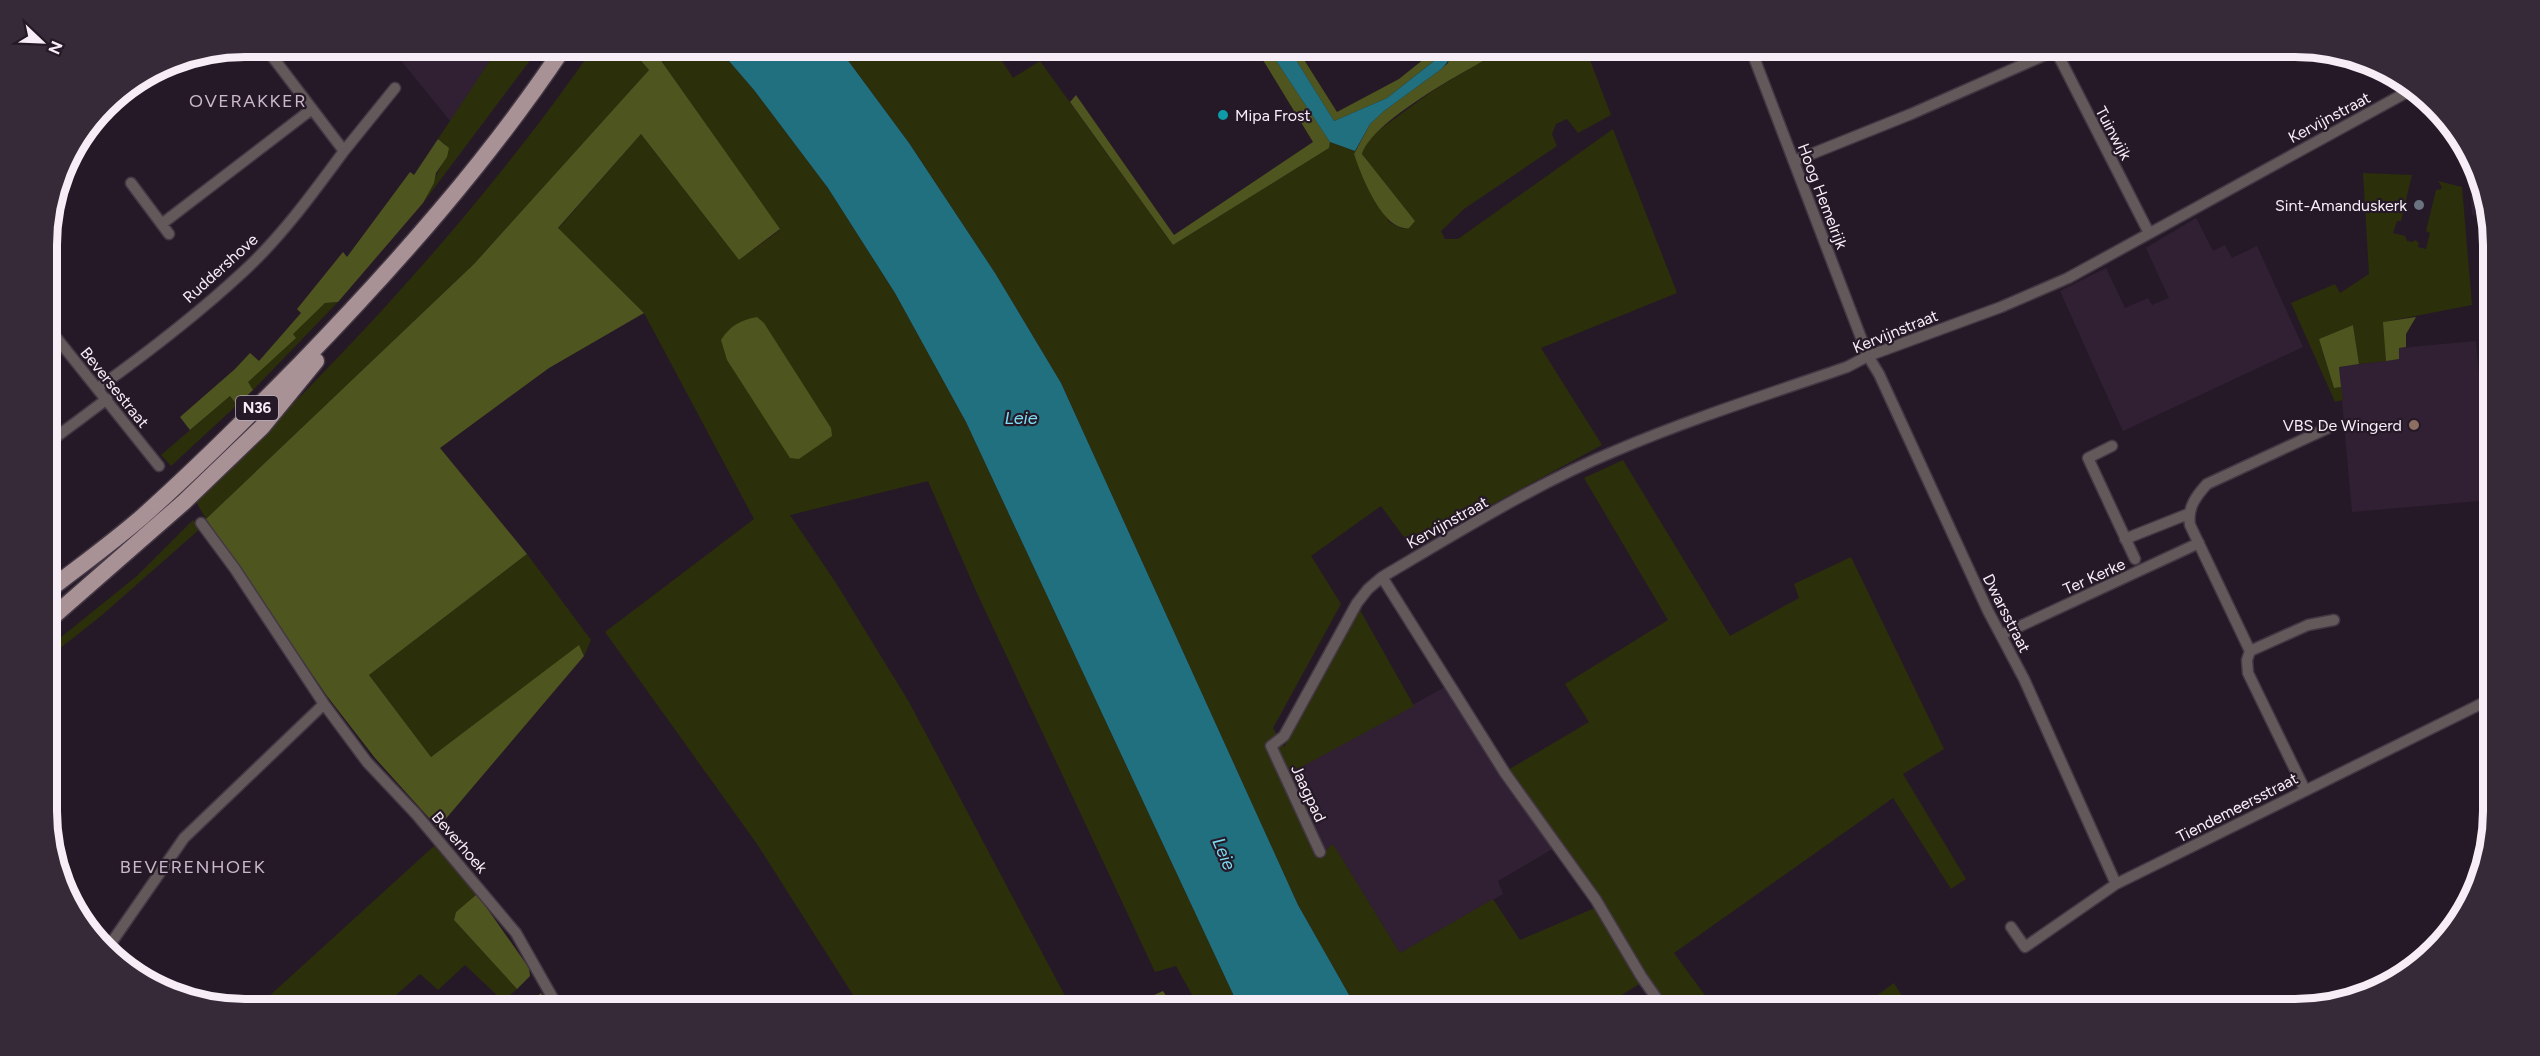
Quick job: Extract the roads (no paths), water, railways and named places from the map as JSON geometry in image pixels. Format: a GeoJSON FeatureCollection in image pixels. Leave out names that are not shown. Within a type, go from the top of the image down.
{"type":"FeatureCollection","features":[{"type":"Feature","properties":{"kind":"main road","name":"N36"},"geometry":{"type":"LineString","coordinates":[[57,584],[140,519],[193,470],[370,292],[440,211],[556,57]]}},
{"type":"Feature","properties":{"kind":"main road","name":"N36"},"geometry":{"type":"LineString","coordinates":[[57,603],[142,539],[262,427],[335,339],[370,292]]}},
{"type":"Feature","properties":{"kind":"main road"},"geometry":{"type":"LineString","coordinates":[[57,613],[142,539]]}},
{"type":"Feature","properties":{"kind":"street"},"geometry":{"type":"LineString","coordinates":[[273,57],[344,151]]}},
{"type":"Feature","properties":{"kind":"street","name":"Hoog Hemelrijk"},"geometry":{"type":"LineString","coordinates":[[1754,57],[1868,356]]}},
{"type":"Feature","properties":{"kind":"street"},"geometry":{"type":"LineString","coordinates":[[1794,161],[1911,114],[2036,57]]}},
{"type":"Feature","properties":{"kind":"street","name":"Tuinwijk"},"geometry":{"type":"LineString","coordinates":[[2058,57],[2149,233]]}},
{"type":"Feature","properties":{"kind":"street","name":"Ruddershove"},"geometry":{"type":"LineString","coordinates":[[98,388],[137,360],[245,271],[297,213],[395,88]]}},
{"type":"Feature","properties":{"kind":"street","name":"Kervijnstraat"},"geometry":{"type":"LineString","coordinates":[[1271,746],[1284,736],[1357,603],[1382,577],[1527,495],[1613,451],[1707,415],[1846,367],[1868,356],[2001,307],[2068,278],[2405,93]]}},
{"type":"Feature","properties":{"kind":"street"},"geometry":{"type":"LineString","coordinates":[[163,223],[312,109]]}},
{"type":"Feature","properties":{"kind":"street"},"geometry":{"type":"LineString","coordinates":[[130,183],[163,223],[169,234]]}},
{"type":"Feature","properties":{"kind":"street","name":"Beversestraat"},"geometry":{"type":"LineString","coordinates":[[57,338],[159,466]]}},
{"type":"Feature","properties":{"kind":"street","name":"Dwarsstraat"},"geometry":{"type":"LineString","coordinates":[[1868,356],[1879,374],[1988,611],[2024,679],[2116,885]]}},
{"type":"Feature","properties":{"kind":"street"},"geometry":{"type":"LineString","coordinates":[[57,436],[106,399]]}},
{"type":"Feature","properties":{"kind":"street"},"geometry":{"type":"LineString","coordinates":[[2305,790],[2248,674],[2247,660],[2250,651],[2199,543],[2188,514],[2198,494],[2207,484],[2328,428]]}},
{"type":"Feature","properties":{"kind":"street","name":"Ter Kerke"},"geometry":{"type":"LineString","coordinates":[[2112,446],[2088,458],[2135,559]]}},
{"type":"Feature","properties":{"kind":"street","name":"Ter Kerke"},"geometry":{"type":"LineString","coordinates":[[2125,539],[2188,514]]}},
{"type":"Feature","properties":{"kind":"street","name":"Beverhoek"},"geometry":{"type":"LineString","coordinates":[[201,523],[241,578],[324,704],[367,762],[416,814],[516,933],[553,999]]}},
{"type":"Feature","properties":{"kind":"street","name":"Ter Kerke"},"geometry":{"type":"LineString","coordinates":[[2001,634],[2199,543]]}},
{"type":"Feature","properties":{"kind":"street"},"geometry":{"type":"LineString","coordinates":[[1382,577],[1505,772],[1596,900],[1657,999]]}},
{"type":"Feature","properties":{"kind":"street"},"geometry":{"type":"LineString","coordinates":[[2250,651],[2308,625],[2334,621]]}},
{"type":"Feature","properties":{"kind":"street","name":"Tiendemeersstraat"},"geometry":{"type":"LineString","coordinates":[[2011,927],[2025,947],[2116,885],[2483,703]]}},
{"type":"Feature","properties":{"kind":"street"},"geometry":{"type":"LineString","coordinates":[[112,943],[184,838],[324,704]]}},
{"type":"Feature","properties":{"kind":"street","name":"Jaagpad"},"geometry":{"type":"LineString","coordinates":[[1271,746],[1320,852]]}},
{"type":"Feature","properties":{"kind":"water","name":"Leie"},"geometry":{"type":"Polygon","coordinates":[[[726,57],[845,57],[909,143],[995,273],[1061,383],[1298,905],[1351,999],[1235,999],[966,422],[895,293],[828,188],[754,90],[726,57]]]}},
{"type":"Feature","properties":{"kind":"water"},"geometry":{"type":"Polygon","coordinates":[[[1274,57],[1294,57],[1334,121],[1387,98],[1439,57],[1450,57],[1440,70],[1370,124],[1355,151],[1330,142],[1274,57]]]}},
{"type":"Feature","properties":{"kind":"place","name":"Mipa Frost"},"geometry":{"type":"Point","coordinates":[1223,115]}},
{"type":"Feature","properties":{"kind":"place","name":"Sint-Amanduskerk"},"geometry":{"type":"Point","coordinates":[2419,205]}},
{"type":"Feature","properties":{"kind":"place","name":"VBS De Wingerd"},"geometry":{"type":"Point","coordinates":[2414,425]}},
{"type":"Feature","properties":{"kind":"district","name":"OVERAKKER"},"geometry":{"type":"Point","coordinates":[248,101]}},
{"type":"Feature","properties":{"kind":"district","name":"BEVERENHOEK"},"geometry":{"type":"Point","coordinates":[193,867]}}]}
